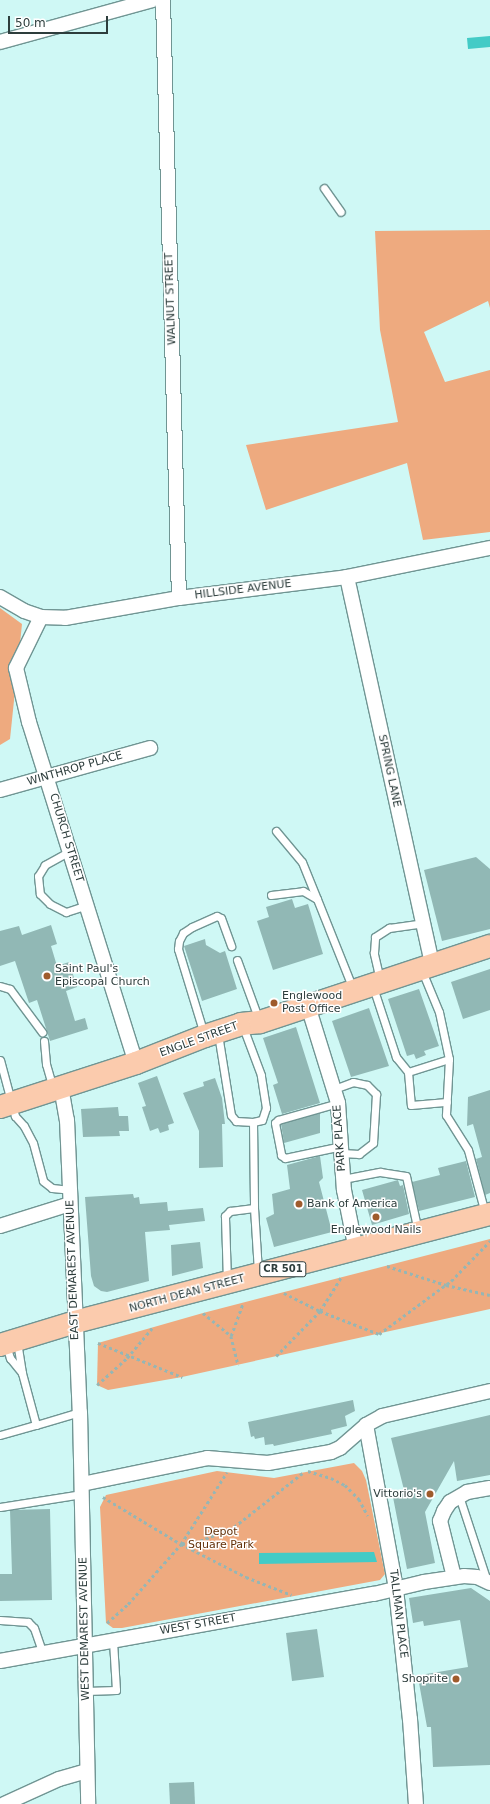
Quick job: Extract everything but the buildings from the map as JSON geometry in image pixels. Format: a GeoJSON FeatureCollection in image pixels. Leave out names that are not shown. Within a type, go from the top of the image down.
{"type":"FeatureCollection","features":[{"type":"Feature","properties":{"kind":"main road","name":"ENGLE STREET"},"geometry":{"type":"LineString","coordinates":[[6,1106],[136,1063],[211,1034],[308,1006],[490,946]]}},
{"type":"Feature","properties":{"kind":"main road","name":"NORTH DEAN STREET"},"geometry":{"type":"LineString","coordinates":[[7,1342],[75,1322],[488,1215]]}},
{"type":"Feature","properties":{"kind":"street"},"geometry":{"type":"LineString","coordinates":[[0,42],[134,2],[152,0]]}},
{"type":"Feature","properties":{"kind":"street","name":"WALNUT STREET"},"geometry":{"type":"LineString","coordinates":[[163,0],[179,598]]}},
{"type":"Feature","properties":{"kind":"street","name":"HILLSIDE AVENUE"},"geometry":{"type":"LineString","coordinates":[[0,597],[24,611],[41,617],[65,618],[179,598],[347,577],[490,548]]}},
{"type":"Feature","properties":{"kind":"street","name":"SPRING LANE"},"geometry":{"type":"LineString","coordinates":[[347,577],[423,923],[427,967]]}},
{"type":"Feature","properties":{"kind":"street","name":"CHURCH STREET"},"geometry":{"type":"LineString","coordinates":[[41,617],[16,668],[47,776],[136,1063]]}},
{"type":"Feature","properties":{"kind":"street","name":"WINTHROP PLACE"},"geometry":{"type":"LineString","coordinates":[[0,790],[150,748]]}},
{"type":"Feature","properties":{"kind":"street","name":"PARK PLACE"},"geometry":{"type":"LineString","coordinates":[[308,1006],[338,1103],[343,1179],[356,1250]]}},
{"type":"Feature","properties":{"kind":"street","name":"EAST DEMAREST AVENUE"},"geometry":{"type":"LineString","coordinates":[[57,1089],[66,1109],[81,1454]]}},
{"type":"Feature","properties":{"kind":"street"},"geometry":{"type":"LineString","coordinates":[[0,1226],[70,1197]]}},
{"type":"Feature","properties":{"kind":"street"},"geometry":{"type":"LineString","coordinates":[[82,1489],[207,1458],[268,1463],[285,1462],[336,1450],[366,1425],[389,1414],[490,1391]]}},
{"type":"Feature","properties":{"kind":"street","name":"TALLMAN PLACE"},"geometry":{"type":"LineString","coordinates":[[366,1425],[396,1589],[410,1719],[416,1804]]}},
{"type":"Feature","properties":{"kind":"street","name":"WEST DEMAREST AVENUE"},"geometry":{"type":"LineString","coordinates":[[81,1454],[88,1804]]}},
{"type":"Feature","properties":{"kind":"street"},"geometry":{"type":"LineString","coordinates":[[454,1577],[440,1521],[450,1502],[459,1496],[467,1492],[490,1488]]}},
{"type":"Feature","properties":{"kind":"street","name":"WEST STREET"},"geometry":{"type":"LineString","coordinates":[[0,1661],[42,1651],[113,1641],[454,1577],[477,1577],[489,1582]]}},
{"type":"Feature","properties":{"kind":"street"},"geometry":{"type":"LineString","coordinates":[[4,1804],[59,1779],[87,1771]]}},
{"type":"Feature","properties":{"kind":"lane"},"geometry":{"type":"LineString","coordinates":[[324,188],[341,212]]}},
{"type":"Feature","properties":{"kind":"lane"},"geometry":{"type":"LineString","coordinates":[[276,831],[302,862],[317,899],[369,986],[396,1057],[408,1072],[411,1105],[447,1102]]}},
{"type":"Feature","properties":{"kind":"lane"},"geometry":{"type":"LineString","coordinates":[[70,851],[45,866],[38,876],[40,894],[50,904],[66,912],[87,905]]}},
{"type":"Feature","properties":{"kind":"lane"},"geometry":{"type":"LineString","coordinates":[[271,895],[303,891],[317,899]]}},
{"type":"Feature","properties":{"kind":"lane"},"geometry":{"type":"LineString","coordinates":[[232,946],[221,918],[217,916],[192,927],[183,933],[179,941],[178,949],[211,1034],[231,1115],[236,1121],[253,1122],[262,1120],[266,1108],[262,1075],[237,960]]}},
{"type":"Feature","properties":{"kind":"lane"},"geometry":{"type":"LineString","coordinates":[[369,986],[375,937],[389,928],[423,923]]}},
{"type":"Feature","properties":{"kind":"lane"},"geometry":{"type":"LineString","coordinates":[[427,967],[439,1012],[449,1059],[446,1115],[468,1150],[488,1215]]}},
{"type":"Feature","properties":{"kind":"lane"},"geometry":{"type":"LineString","coordinates":[[0,986],[10,989],[42,1032]]}},
{"type":"Feature","properties":{"kind":"lane"},"geometry":{"type":"LineString","coordinates":[[44,1041],[46,1064],[57,1089]]}},
{"type":"Feature","properties":{"kind":"lane"},"geometry":{"type":"LineString","coordinates":[[408,1072],[449,1059]]}},
{"type":"Feature","properties":{"kind":"lane"},"geometry":{"type":"LineString","coordinates":[[0,1060],[6,1106],[24,1126],[33,1143],[42,1181],[70,1197]]}},
{"type":"Feature","properties":{"kind":"lane"},"geometry":{"type":"LineString","coordinates":[[334,1088],[353,1082],[367,1085],[376,1094],[373,1143],[359,1154],[342,1150],[285,1158],[281,1155],[275,1123],[278,1120],[338,1103]]}},
{"type":"Feature","properties":{"kind":"lane"},"geometry":{"type":"LineString","coordinates":[[253,1122],[254,1208],[259,1275]]}},
{"type":"Feature","properties":{"kind":"lane"},"geometry":{"type":"LineString","coordinates":[[343,1179],[380,1172],[406,1176],[418,1233]]}},
{"type":"Feature","properties":{"kind":"lane"},"geometry":{"type":"LineString","coordinates":[[227,1283],[225,1216],[230,1211],[254,1208]]}},
{"type":"Feature","properties":{"kind":"lane"},"geometry":{"type":"LineString","coordinates":[[7,1342],[10,1358],[22,1373]]}},
{"type":"Feature","properties":{"kind":"lane"},"geometry":{"type":"LineString","coordinates":[[7,1342],[22,1373],[36,1425]]}},
{"type":"Feature","properties":{"kind":"lane"},"geometry":{"type":"LineString","coordinates":[[0,1435],[80,1412]]}},
{"type":"Feature","properties":{"kind":"lane"},"geometry":{"type":"LineString","coordinates":[[0,1506],[82,1489]]}},
{"type":"Feature","properties":{"kind":"lane"},"geometry":{"type":"LineString","coordinates":[[459,1496],[489,1582]]}},
{"type":"Feature","properties":{"kind":"lane"},"geometry":{"type":"LineString","coordinates":[[0,1620],[28,1622],[34,1628],[42,1651]]}},
{"type":"Feature","properties":{"kind":"lane"},"geometry":{"type":"LineString","coordinates":[[86,1692],[116,1690],[113,1641]]}},
{"type":"Feature","properties":{"kind":"path"},"geometry":{"type":"LineString","coordinates":[[284,1293],[320,1311],[379,1334],[446,1285],[490,1241]]}},
{"type":"Feature","properties":{"kind":"path"},"geometry":{"type":"LineString","coordinates":[[387,1266],[446,1285],[490,1295]]}},
{"type":"Feature","properties":{"kind":"path"},"geometry":{"type":"LineString","coordinates":[[276,1356],[320,1311],[341,1278]]}},
{"type":"Feature","properties":{"kind":"path"},"geometry":{"type":"LineString","coordinates":[[238,1365],[231,1336],[243,1303]]}},
{"type":"Feature","properties":{"kind":"path"},"geometry":{"type":"LineString","coordinates":[[203,1313],[231,1336]]}},
{"type":"Feature","properties":{"kind":"path"},"geometry":{"type":"LineString","coordinates":[[97,1385],[129,1356],[152,1328]]}},
{"type":"Feature","properties":{"kind":"path"},"geometry":{"type":"LineString","coordinates":[[98,1344],[182,1377]]}},
{"type":"Feature","properties":{"kind":"path"},"geometry":{"type":"LineString","coordinates":[[107,1623],[128,1604],[181,1544],[228,1471]]}},
{"type":"Feature","properties":{"kind":"path"},"geometry":{"type":"LineString","coordinates":[[308,1471],[331,1478],[352,1490],[370,1518]]}},
{"type":"Feature","properties":{"kind":"path"},"geometry":{"type":"LineString","coordinates":[[181,1544],[200,1541],[234,1527],[304,1472]]}},
{"type":"Feature","properties":{"kind":"path"},"geometry":{"type":"LineString","coordinates":[[103,1497],[181,1544],[246,1577],[293,1596]]}},
{"type":"Feature","properties":{"kind":"green space"},"geometry":{"type":"Polygon","coordinates":[[[490,230],[490,308],[488,301],[424,332],[445,382],[490,370],[490,532],[423,540],[407,463],[266,510],[246,445],[398,422],[380,330],[375,231],[490,230]]]}},
{"type":"Feature","properties":{"kind":"green space"},"geometry":{"type":"Polygon","coordinates":[[[0,608],[22,624],[10,739],[0,745],[0,608]]]}},
{"type":"Feature","properties":{"kind":"green space"},"geometry":{"type":"Polygon","coordinates":[[[490,1239],[490,1309],[182,1377],[108,1390],[97,1385],[98,1343],[203,1313],[490,1239]]]}},
{"type":"Feature","properties":{"kind":"green space","name":"Depot Square Park"},"geometry":{"type":"Polygon","coordinates":[[[354,1463],[362,1471],[366,1480],[385,1574],[380,1580],[122,1628],[113,1628],[106,1623],[100,1507],[106,1495],[217,1471],[274,1478],[354,1463]]]}},
{"type":"Feature","properties":{"kind":"water"},"geometry":{"type":"Polygon","coordinates":[[[490,36],[490,47],[468,49],[467,38],[490,36]]]}},
{"type":"Feature","properties":{"kind":"water"},"geometry":{"type":"Polygon","coordinates":[[[374,1552],[377,1562],[259,1564],[259,1553],[374,1552]]]}},
{"type":"Feature","properties":{"kind":"place","name":"Saint Paul's Episcopal Church"},"geometry":{"type":"Point","coordinates":[47,976]}},
{"type":"Feature","properties":{"kind":"place","name":"Englewood Post Office"},"geometry":{"type":"Point","coordinates":[274,1003]}},
{"type":"Feature","properties":{"kind":"place","name":"Bank of America"},"geometry":{"type":"Point","coordinates":[299,1204]}},
{"type":"Feature","properties":{"kind":"place","name":"Englewood Nails"},"geometry":{"type":"Point","coordinates":[376,1217]}},
{"type":"Feature","properties":{"kind":"place","name":"Vittorio's"},"geometry":{"type":"Point","coordinates":[430,1494]}},
{"type":"Feature","properties":{"kind":"place","name":"Shoprite"},"geometry":{"type":"Point","coordinates":[456,1679]}}]}
